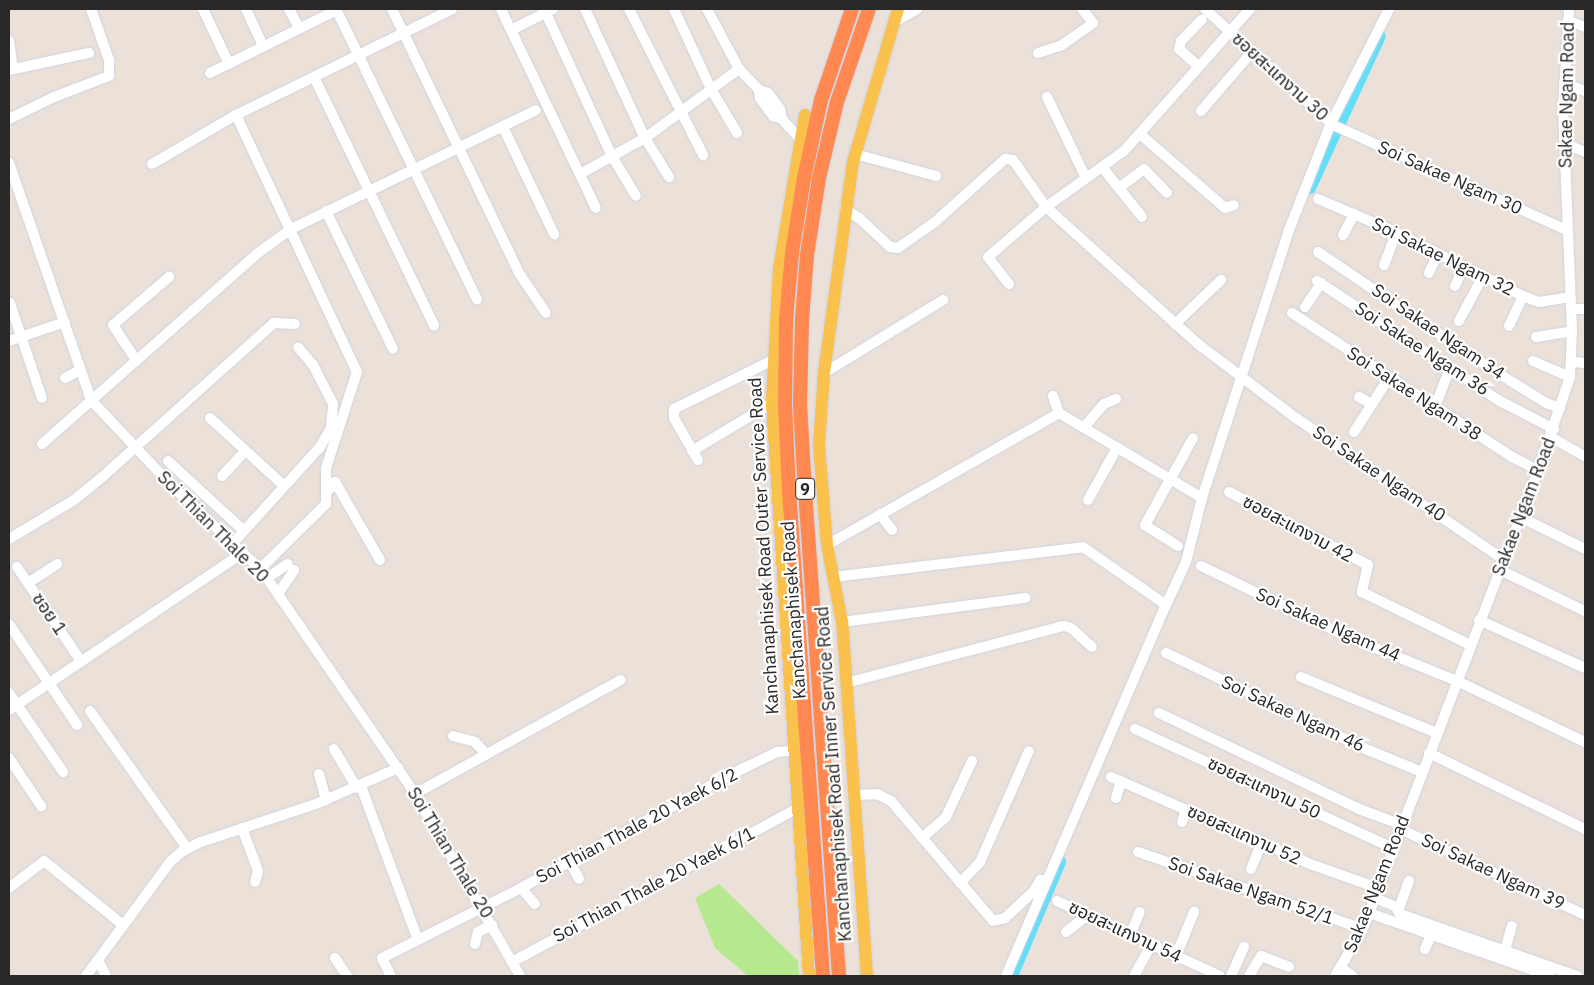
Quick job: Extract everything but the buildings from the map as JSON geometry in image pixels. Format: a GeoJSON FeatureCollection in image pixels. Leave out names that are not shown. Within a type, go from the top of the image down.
{"type":"FeatureCollection","features":[{"type":"Feature","properties":{"kind":"highway","name":"Kanchanaphisek Road"},"geometry":{"type":"LineString","coordinates":[[823,976],[789,492],[785,405],[786,320],[792,253],[804,178],[821,100],[852,9]]}},
{"type":"Feature","properties":{"kind":"highway","name":"Kanchanaphisek Road"},"geometry":{"type":"LineString","coordinates":[[839,976],[800,404],[802,320],[807,255],[819,178],[837,102],[870,9]]}},
{"type":"Feature","properties":{"kind":"main road","name":"Kanchanaphisek Road Inner Service Road"},"geometry":{"type":"LineString","coordinates":[[867,976],[842,622],[827,545],[819,445],[824,373],[845,209],[855,154],[898,9]]}},
{"type":"Feature","properties":{"kind":"main road","name":"Kanchanaphisek Road Outer Service Road"},"geometry":{"type":"LineString","coordinates":[[805,116],[779,268],[772,403],[796,809],[809,976]]}},
{"type":"Feature","properties":{"kind":"street"},"geometry":{"type":"LineString","coordinates":[[9,119],[54,97],[109,76],[110,60],[91,9]]}},
{"type":"Feature","properties":{"kind":"street"},"geometry":{"type":"LineString","coordinates":[[203,9],[229,64]]}},
{"type":"Feature","properties":{"kind":"street"},"geometry":{"type":"LineString","coordinates":[[246,9],[263,46]]}},
{"type":"Feature","properties":{"kind":"street"},"geometry":{"type":"LineString","coordinates":[[289,9],[299,28]]}},
{"type":"Feature","properties":{"kind":"street"},"geometry":{"type":"LineString","coordinates":[[210,73],[336,9],[477,300]]}},
{"type":"Feature","properties":{"kind":"street"},"geometry":{"type":"LineString","coordinates":[[392,9],[461,148],[519,274],[546,313]]}},
{"type":"Feature","properties":{"kind":"street"},"geometry":{"type":"LineString","coordinates":[[152,164],[239,113],[449,9]]}},
{"type":"Feature","properties":{"kind":"street"},"geometry":{"type":"LineString","coordinates":[[501,9],[596,208]]}},
{"type":"Feature","properties":{"kind":"street"},"geometry":{"type":"LineString","coordinates":[[585,9],[645,138],[669,177]]}},
{"type":"Feature","properties":{"kind":"street"},"geometry":{"type":"LineString","coordinates":[[629,9],[680,114],[703,155]]}},
{"type":"Feature","properties":{"kind":"street"},"geometry":{"type":"LineString","coordinates":[[674,9],[710,89],[737,132]]}},
{"type":"Feature","properties":{"kind":"street"},"geometry":{"type":"LineString","coordinates":[[707,9],[740,69],[759,90],[768,93],[782,119],[800,139]]}},
{"type":"Feature","properties":{"kind":"street"},"geometry":{"type":"LineString","coordinates":[[893,23],[918,9]]}},
{"type":"Feature","properties":{"kind":"street"},"geometry":{"type":"LineString","coordinates":[[1038,53],[1062,45],[1093,23],[1082,9]]}},
{"type":"Feature","properties":{"kind":"street"},"geometry":{"type":"LineString","coordinates":[[1009,284],[985,253],[1102,167],[1140,134],[1229,30],[1250,9]]}},
{"type":"Feature","properties":{"kind":"street"},"geometry":{"type":"LineString","coordinates":[[1006,976],[1186,562],[1202,498],[1289,230],[1332,124],[1389,9]]}},
{"type":"Feature","properties":{"kind":"street","name":"Sakae Ngam Road"},"geometry":{"type":"LineString","coordinates":[[1338,972],[1363,929],[1479,620],[1552,433],[1570,377],[1572,331],[1564,143],[1564,83],[1569,9]]}},
{"type":"Feature","properties":{"kind":"street"},"geometry":{"type":"LineString","coordinates":[[511,30],[547,10],[613,158],[636,196]]}},
{"type":"Feature","properties":{"kind":"street"},"geometry":{"type":"LineString","coordinates":[[1198,66],[1180,49],[1181,42],[1204,14]]}},
{"type":"Feature","properties":{"kind":"street","name":"ซอยสะแกงาม 30"},"geometry":{"type":"LineString","coordinates":[[1204,14],[1229,30],[1332,124]]}},
{"type":"Feature","properties":{"kind":"street"},"geometry":{"type":"LineString","coordinates":[[1568,21],[1585,27]]}},
{"type":"Feature","properties":{"kind":"street"},"geometry":{"type":"LineString","coordinates":[[9,41],[11,70],[89,53]]}},
{"type":"Feature","properties":{"kind":"street"},"geometry":{"type":"LineString","coordinates":[[1201,111],[1252,52]]}},
{"type":"Feature","properties":{"kind":"street"},"geometry":{"type":"LineString","coordinates":[[580,174],[613,158],[645,138],[740,69]]}},
{"type":"Feature","properties":{"kind":"street"},"geometry":{"type":"LineString","coordinates":[[314,77],[434,325]]}},
{"type":"Feature","properties":{"kind":"street"},"geometry":{"type":"LineString","coordinates":[[1564,83],[1585,91]]}},
{"type":"Feature","properties":{"kind":"street"},"geometry":{"type":"LineString","coordinates":[[1047,97],[1086,178]]}},
{"type":"Feature","properties":{"kind":"street"},"geometry":{"type":"LineString","coordinates":[[42,444],[258,254],[291,229],[414,171],[536,110]]}},
{"type":"Feature","properties":{"kind":"street"},"geometry":{"type":"LineString","coordinates":[[239,113],[357,372],[326,468],[326,504],[260,569]]}},
{"type":"Feature","properties":{"kind":"street","name":"Soi Sakae Ngam 30"},"geometry":{"type":"LineString","coordinates":[[1332,124],[1567,230]]}},
{"type":"Feature","properties":{"kind":"street"},"geometry":{"type":"LineString","coordinates":[[503,127],[554,234]]}},
{"type":"Feature","properties":{"kind":"street"},"geometry":{"type":"LineString","coordinates":[[1140,134],[1225,208],[1234,205]]}},
{"type":"Feature","properties":{"kind":"street"},"geometry":{"type":"LineString","coordinates":[[1564,143],[1585,152]]}},
{"type":"Feature","properties":{"kind":"street"},"geometry":{"type":"LineString","coordinates":[[855,154],[936,176]]}},
{"type":"Feature","properties":{"kind":"street","name":"Soi Sakae Ngam 40"},"geometry":{"type":"LineString","coordinates":[[845,209],[858,218],[890,247],[898,248],[936,222],[1009,158],[1046,207],[1174,324],[1296,418],[1503,559]]}},
{"type":"Feature","properties":{"kind":"street","name":"Soi Thian Thale 20"},"geometry":{"type":"LineString","coordinates":[[9,163],[91,400],[135,448],[260,569],[267,578],[415,794],[483,908],[520,976]]}},
{"type":"Feature","properties":{"kind":"street"},"geometry":{"type":"LineString","coordinates":[[1102,167],[1142,216]]}},
{"type":"Feature","properties":{"kind":"street"},"geometry":{"type":"LineString","coordinates":[[1119,188],[1146,170],[1167,193]]}},
{"type":"Feature","properties":{"kind":"street","name":"Soi Sakae Ngam 32"},"geometry":{"type":"LineString","coordinates":[[1318,199],[1396,233],[1523,296],[1539,302],[1570,297]]}},
{"type":"Feature","properties":{"kind":"street"},"geometry":{"type":"LineString","coordinates":[[326,211],[393,349]]}},
{"type":"Feature","properties":{"kind":"street"},"geometry":{"type":"LineString","coordinates":[[1343,235],[1354,214]]}},
{"type":"Feature","properties":{"kind":"street"},"geometry":{"type":"LineString","coordinates":[[1384,265],[1396,233]]}},
{"type":"Feature","properties":{"kind":"street","name":"Soi Sakae Ngam 34"},"geometry":{"type":"LineString","coordinates":[[1318,252],[1485,365],[1546,403],[1560,408]]}},
{"type":"Feature","properties":{"kind":"street"},"geometry":{"type":"LineString","coordinates":[[1429,272],[1438,254]]}},
{"type":"Feature","properties":{"kind":"street"},"geometry":{"type":"LineString","coordinates":[[1455,286],[1464,267]]}},
{"type":"Feature","properties":{"kind":"street"},"geometry":{"type":"LineString","coordinates":[[1459,321],[1483,276]]}},
{"type":"Feature","properties":{"kind":"street"},"geometry":{"type":"LineString","coordinates":[[136,360],[114,330],[115,322],[169,277]]}},
{"type":"Feature","properties":{"kind":"street"},"geometry":{"type":"LineString","coordinates":[[1174,324],[1221,280]]}},
{"type":"Feature","properties":{"kind":"street","name":"Soi Sakae Ngam 36"},"geometry":{"type":"LineString","coordinates":[[1306,307],[1319,282],[1552,433],[1585,458]]}},
{"type":"Feature","properties":{"kind":"street"},"geometry":{"type":"LineString","coordinates":[[1509,326],[1523,296]]}},
{"type":"Feature","properties":{"kind":"street"},"geometry":{"type":"LineString","coordinates":[[824,373],[943,300]]}},
{"type":"Feature","properties":{"kind":"street"},"geometry":{"type":"LineString","coordinates":[[10,303],[42,398]]}},
{"type":"Feature","properties":{"kind":"street"},"geometry":{"type":"LineString","coordinates":[[1571,309],[1585,309]]}},
{"type":"Feature","properties":{"kind":"street","name":"Soi Sakae Ngam 38"},"geometry":{"type":"LineString","coordinates":[[1292,314],[1512,458],[1538,470]]}},
{"type":"Feature","properties":{"kind":"street"},"geometry":{"type":"LineString","coordinates":[[9,341],[65,322]]}},
{"type":"Feature","properties":{"kind":"street"},"geometry":{"type":"LineString","coordinates":[[9,539],[74,500],[274,323],[294,324]]}},
{"type":"Feature","properties":{"kind":"street"},"geometry":{"type":"LineString","coordinates":[[1536,337],[1572,331]]}},
{"type":"Feature","properties":{"kind":"street"},"geometry":{"type":"LineString","coordinates":[[233,543],[326,439],[334,413],[324,386],[298,347]]}},
{"type":"Feature","properties":{"kind":"street"},"geometry":{"type":"LineString","coordinates":[[698,460],[674,418],[674,409],[773,360]]}},
{"type":"Feature","properties":{"kind":"street"},"geometry":{"type":"LineString","coordinates":[[1534,361],[1570,377]]}},
{"type":"Feature","properties":{"kind":"street"},"geometry":{"type":"LineString","coordinates":[[1572,362],[1585,362]]}},
{"type":"Feature","properties":{"kind":"street"},"geometry":{"type":"LineString","coordinates":[[1438,399],[1450,368]]}},
{"type":"Feature","properties":{"kind":"street"},"geometry":{"type":"LineString","coordinates":[[65,378],[80,370]]}},
{"type":"Feature","properties":{"kind":"street"},"geometry":{"type":"LineString","coordinates":[[1354,432],[1389,378]]}},
{"type":"Feature","properties":{"kind":"street"},"geometry":{"type":"LineString","coordinates":[[1053,396],[1059,413],[1170,481],[1202,498]]}},
{"type":"Feature","properties":{"kind":"street"},"geometry":{"type":"LineString","coordinates":[[1359,397],[1372,404]]}},
{"type":"Feature","properties":{"kind":"street"},"geometry":{"type":"LineString","coordinates":[[1084,427],[1104,404],[1116,399]]}},
{"type":"Feature","properties":{"kind":"street"},"geometry":{"type":"LineString","coordinates":[[692,451],[772,403]]}},
{"type":"Feature","properties":{"kind":"street"},"geometry":{"type":"LineString","coordinates":[[827,545],[1059,413]]}},
{"type":"Feature","properties":{"kind":"street"},"geometry":{"type":"LineString","coordinates":[[210,418],[283,485]]}},
{"type":"Feature","properties":{"kind":"street"},"geometry":{"type":"LineString","coordinates":[[1178,546],[1145,525],[1193,438]]}},
{"type":"Feature","properties":{"kind":"street"},"geometry":{"type":"LineString","coordinates":[[1088,500],[1117,448]]}},
{"type":"Feature","properties":{"kind":"street"},"geometry":{"type":"LineString","coordinates":[[222,476],[245,451]]}},
{"type":"Feature","properties":{"kind":"street"},"geometry":{"type":"LineString","coordinates":[[168,461],[243,530]]}},
{"type":"Feature","properties":{"kind":"street"},"geometry":{"type":"LineString","coordinates":[[327,492],[335,482],[380,560]]}},
{"type":"Feature","properties":{"kind":"street","name":"ซอยสะแกงาม 42"},"geometry":{"type":"LineString","coordinates":[[1229,492],[1368,566],[1362,592],[1470,645]]}},
{"type":"Feature","properties":{"kind":"street"},"geometry":{"type":"LineString","coordinates":[[880,514],[892,530]]}},
{"type":"Feature","properties":{"kind":"street"},"geometry":{"type":"LineString","coordinates":[[1520,517],[1585,549]]}},
{"type":"Feature","properties":{"kind":"street"},"geometry":{"type":"LineString","coordinates":[[833,576],[1083,547],[1166,605]]}},
{"type":"Feature","properties":{"kind":"street"},"geometry":{"type":"LineString","coordinates":[[13,707],[243,553]]}},
{"type":"Feature","properties":{"kind":"street"},"geometry":{"type":"LineString","coordinates":[[28,583],[57,564]]}},
{"type":"Feature","properties":{"kind":"street","name":"Soi Sakae Ngam 44"},"geometry":{"type":"LineString","coordinates":[[1201,566],[1346,636],[1457,681],[1585,742]]}},
{"type":"Feature","properties":{"kind":"street","name":"ซอย 1"},"geometry":{"type":"LineString","coordinates":[[17,567],[81,661]]}},
{"type":"Feature","properties":{"kind":"street"},"geometry":{"type":"LineString","coordinates":[[267,578],[291,567],[278,594]]}},
{"type":"Feature","properties":{"kind":"street"},"geometry":{"type":"LineString","coordinates":[[1500,570],[1585,611]]}},
{"type":"Feature","properties":{"kind":"street"},"geometry":{"type":"LineString","coordinates":[[842,622],[1025,598]]}},
{"type":"Feature","properties":{"kind":"street"},"geometry":{"type":"LineString","coordinates":[[1479,620],[1585,668]]}},
{"type":"Feature","properties":{"kind":"street"},"geometry":{"type":"LineString","coordinates":[[9,624],[77,725]]}},
{"type":"Feature","properties":{"kind":"street"},"geometry":{"type":"LineString","coordinates":[[846,683],[1064,626],[1072,628],[1092,647]]}},
{"type":"Feature","properties":{"kind":"street","name":"Soi Sakae Ngam 46"},"geometry":{"type":"LineString","coordinates":[[1166,653],[1361,747],[1422,772]]}},
{"type":"Feature","properties":{"kind":"street"},"geometry":{"type":"LineString","coordinates":[[1302,677],[1336,693],[1347,694],[1436,733]]}},
{"type":"Feature","properties":{"kind":"street"},"geometry":{"type":"LineString","coordinates":[[415,794],[621,680]]}},
{"type":"Feature","properties":{"kind":"street"},"geometry":{"type":"LineString","coordinates":[[9,693],[13,707],[63,772]]}},
{"type":"Feature","properties":{"kind":"street"},"geometry":{"type":"LineString","coordinates":[[90,711],[187,848]]}},
{"type":"Feature","properties":{"kind":"street","name":"Soi Sakae Ngam 39"},"geometry":{"type":"LineString","coordinates":[[1159,713],[1585,915]]}},
{"type":"Feature","properties":{"kind":"street","name":"ซอยสะแกงาม 50"},"geometry":{"type":"LineString","coordinates":[[1135,729],[1393,848]]}},
{"type":"Feature","properties":{"kind":"street"},"geometry":{"type":"LineString","coordinates":[[453,736],[475,742],[486,754]]}},
{"type":"Feature","properties":{"kind":"street"},"geometry":{"type":"LineString","coordinates":[[334,749],[359,787],[418,940]]}},
{"type":"Feature","properties":{"kind":"street","name":"Soi Thian Thale 20 Yaek 6/2"},"geometry":{"type":"LineString","coordinates":[[391,976],[382,958],[483,908],[742,769],[777,752],[793,751]]}},
{"type":"Feature","properties":{"kind":"street"},"geometry":{"type":"LineString","coordinates":[[960,883],[980,862],[1029,751]]}},
{"type":"Feature","properties":{"kind":"street"},"geometry":{"type":"LineString","coordinates":[[1429,753],[1585,829]]}},
{"type":"Feature","properties":{"kind":"street"},"geometry":{"type":"LineString","coordinates":[[9,758],[41,806]]}},
{"type":"Feature","properties":{"kind":"street"},"geometry":{"type":"LineString","coordinates":[[922,838],[946,817],[972,761]]}},
{"type":"Feature","properties":{"kind":"street"},"geometry":{"type":"LineString","coordinates":[[86,976],[170,862],[187,848],[326,800],[359,787],[398,768]]}},
{"type":"Feature","properties":{"kind":"street"},"geometry":{"type":"LineString","coordinates":[[319,774],[326,800]]}},
{"type":"Feature","properties":{"kind":"street","name":"ซอยสะแกงาม 52"},"geometry":{"type":"LineString","coordinates":[[1111,777],[1376,893],[1400,914],[1577,976]]}},
{"type":"Feature","properties":{"kind":"street"},"geometry":{"type":"LineString","coordinates":[[1116,798],[1121,781]]}},
{"type":"Feature","properties":{"kind":"street"},"geometry":{"type":"LineString","coordinates":[[854,795],[877,794],[891,801],[994,921],[1005,918],[1037,887],[1070,811]]}},
{"type":"Feature","properties":{"kind":"street","name":"Soi Thian Thale 20 Yaek 6/1"},"geometry":{"type":"LineString","coordinates":[[512,962],[796,809]]}},
{"type":"Feature","properties":{"kind":"street"},"geometry":{"type":"LineString","coordinates":[[1182,822],[1186,810]]}},
{"type":"Feature","properties":{"kind":"street"},"geometry":{"type":"LineString","coordinates":[[242,828],[258,872],[255,882]]}},
{"type":"Feature","properties":{"kind":"street"},"geometry":{"type":"LineString","coordinates":[[1251,868],[1262,842]]}},
{"type":"Feature","properties":{"kind":"street","name":"Soi Sakae Ngam 52/1"},"geometry":{"type":"LineString","coordinates":[[1138,852],[1363,929]]}},
{"type":"Feature","properties":{"kind":"street"},"geometry":{"type":"LineString","coordinates":[[9,888],[44,862],[123,925]]}},
{"type":"Feature","properties":{"kind":"street"},"geometry":{"type":"LineString","coordinates":[[570,862],[579,880]]}},
{"type":"Feature","properties":{"kind":"street"},"geometry":{"type":"LineString","coordinates":[[1398,911],[1409,881]]}},
{"type":"Feature","properties":{"kind":"street"},"geometry":{"type":"LineString","coordinates":[[521,888],[534,904]]}},
{"type":"Feature","properties":{"kind":"street","name":"ซอยสะแกงาม 54"},"geometry":{"type":"LineString","coordinates":[[1057,900],[1220,976]]}},
{"type":"Feature","properties":{"kind":"street"},"geometry":{"type":"LineString","coordinates":[[1130,935],[1140,912]]}},
{"type":"Feature","properties":{"kind":"street"},"geometry":{"type":"LineString","coordinates":[[1176,956],[1194,912]]}},
{"type":"Feature","properties":{"kind":"street"},"geometry":{"type":"LineString","coordinates":[[1369,913],[1430,937],[1550,976]]}},
{"type":"Feature","properties":{"kind":"street"},"geometry":{"type":"LineString","coordinates":[[1066,932],[1088,915]]}},
{"type":"Feature","properties":{"kind":"street"},"geometry":{"type":"LineString","coordinates":[[475,944],[478,932],[492,925]]}},
{"type":"Feature","properties":{"kind":"street"},"geometry":{"type":"LineString","coordinates":[[1505,950],[1512,926]]}},
{"type":"Feature","properties":{"kind":"street"},"geometry":{"type":"LineString","coordinates":[[1425,949],[1430,937]]}},
{"type":"Feature","properties":{"kind":"street"},"geometry":{"type":"LineString","coordinates":[[1134,976],[1151,945]]}},
{"type":"Feature","properties":{"kind":"street"},"geometry":{"type":"LineString","coordinates":[[1231,976],[1244,947]]}},
{"type":"Feature","properties":{"kind":"street"},"geometry":{"type":"LineString","coordinates":[[1249,976],[1261,956],[1289,967]]}},
{"type":"Feature","properties":{"kind":"street"},"geometry":{"type":"LineString","coordinates":[[335,958],[347,976]]}},
{"type":"Feature","properties":{"kind":"street"},"geometry":{"type":"LineString","coordinates":[[98,960],[106,976]]}},
{"type":"Feature","properties":{"kind":"street"},"geometry":{"type":"LineString","coordinates":[[1338,972],[1353,976]]}},
{"type":"Feature","properties":{"kind":"green space"},"geometry":{"type":"Polygon","coordinates":[[[719,884],[798,961],[799,976],[748,976],[715,948],[695,898],[719,884]]]}},
{"type":"Feature","properties":{"kind":"waterway"},"geometry":{"type":"LineString","coordinates":[[1310,188],[1380,36]]}},
{"type":"Feature","properties":{"kind":"waterway"},"geometry":{"type":"LineString","coordinates":[[1012,976],[1060,862]]}}]}
